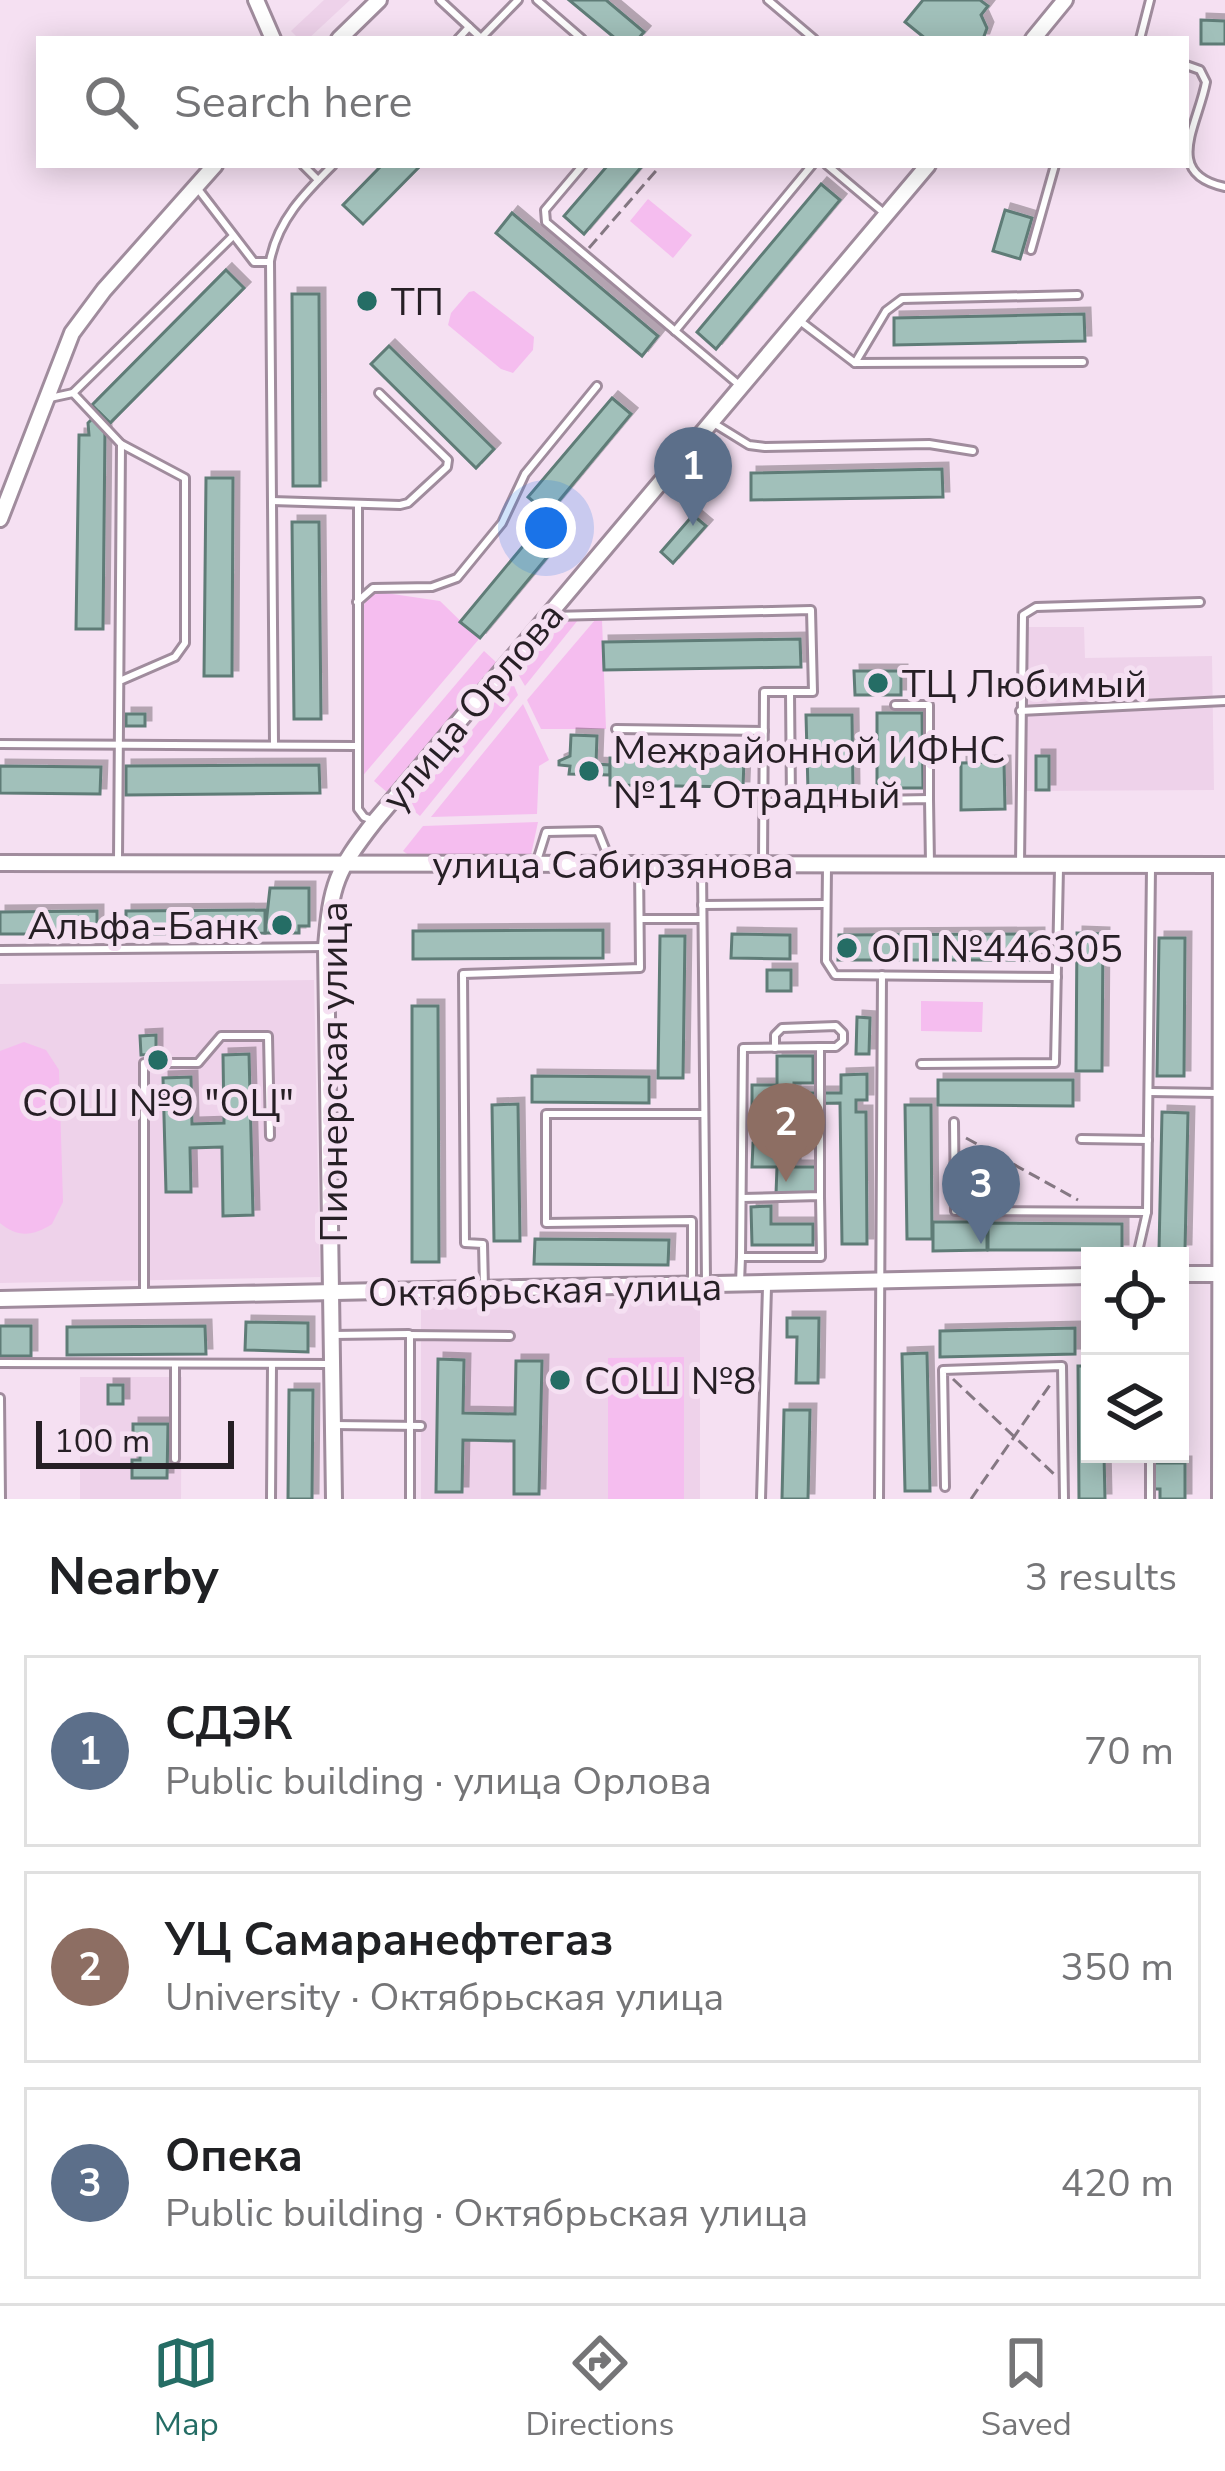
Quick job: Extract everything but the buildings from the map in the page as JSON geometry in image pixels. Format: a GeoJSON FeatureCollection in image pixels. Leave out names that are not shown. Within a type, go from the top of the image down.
{"type":"FeatureCollection","features":[{"type":"Feature","properties":{"kind":"street"},"geometry":{"type":"LineString","coordinates":[[256,0],[272,36]]}},
{"type":"Feature","properties":{"kind":"street"},"geometry":{"type":"LineString","coordinates":[[342,36],[379,0]]}},
{"type":"Feature","properties":{"kind":"street"},"geometry":{"type":"LineString","coordinates":[[1035,36],[1065,0]]}},
{"type":"Feature","properties":{"kind":"street"},"geometry":{"type":"LineString","coordinates":[[0,519],[72,333],[212,168]]}},
{"type":"Feature","properties":{"kind":"street","name":"улица Орлова"},"geometry":{"type":"LineString","coordinates":[[342,864],[925,168]]}},
{"type":"Feature","properties":{"kind":"street","name":"улица Сабирзянова"},"geometry":{"type":"LineString","coordinates":[[0,863],[1223,865]]}},
{"type":"Feature","properties":{"kind":"street","name":"Пионерская улица"},"geometry":{"type":"LineString","coordinates":[[334,1499],[326,947],[333,883],[342,864]]}},
{"type":"Feature","properties":{"kind":"street"},"geometry":{"type":"LineString","coordinates":[[1220,1499],[1223,865]]}},
{"type":"Feature","properties":{"kind":"street"},"geometry":{"type":"LineString","coordinates":[[1189,1274],[1220,1274]]}},
{"type":"Feature","properties":{"kind":"street","name":"Октябрьская улица"},"geometry":{"type":"LineString","coordinates":[[0,1299],[1081,1276]]}},
{"type":"Feature","properties":{"kind":"lane"},"geometry":{"type":"LineString","coordinates":[[440,0],[480,36]]}},
{"type":"Feature","properties":{"kind":"lane"},"geometry":{"type":"LineString","coordinates":[[484,36],[518,0]]}},
{"type":"Feature","properties":{"kind":"lane"},"geometry":{"type":"LineString","coordinates":[[536,0],[578,36]]}},
{"type":"Feature","properties":{"kind":"lane"},"geometry":{"type":"LineString","coordinates":[[768,0],[810,36]]}},
{"type":"Feature","properties":{"kind":"lane"},"geometry":{"type":"LineString","coordinates":[[1141,36],[1150,0]]}},
{"type":"Feature","properties":{"kind":"lane"},"geometry":{"type":"LineString","coordinates":[[461,36],[470,27]]}},
{"type":"Feature","properties":{"kind":"lane"},"geometry":{"type":"LineString","coordinates":[[1189,66],[1200,70],[1206,82],[1189,145],[1190,168],[1200,179],[1225,188]]}},
{"type":"Feature","properties":{"kind":"lane"},"geometry":{"type":"LineString","coordinates":[[306,168],[318,180]]}},
{"type":"Feature","properties":{"kind":"lane"},"geometry":{"type":"LineString","coordinates":[[274,744],[271,262],[274,240],[284,220],[330,168]]}},
{"type":"Feature","properties":{"kind":"lane"},"geometry":{"type":"LineString","coordinates":[[580,168],[545,210],[546,222],[741,387]]}},
{"type":"Feature","properties":{"kind":"lane"},"geometry":{"type":"LineString","coordinates":[[675,331],[810,168]]}},
{"type":"Feature","properties":{"kind":"lane"},"geometry":{"type":"LineString","coordinates":[[831,168],[886,215]]}},
{"type":"Feature","properties":{"kind":"lane"},"geometry":{"type":"LineString","coordinates":[[1031,250],[1053,168]]}},
{"type":"Feature","properties":{"kind":"lane"},"geometry":{"type":"LineString","coordinates":[[196,186],[254,262],[271,262]]}},
{"type":"Feature","properties":{"kind":"lane"},"geometry":{"type":"LineString","coordinates":[[46,398],[73,394],[233,236]]}},
{"type":"Feature","properties":{"kind":"lane"},"geometry":{"type":"LineString","coordinates":[[855,362],[886,311],[902,298],[1078,295]]}},
{"type":"Feature","properties":{"kind":"lane"},"geometry":{"type":"LineString","coordinates":[[798,320],[855,362],[1083,362]]}},
{"type":"Feature","properties":{"kind":"lane"},"geometry":{"type":"LineString","coordinates":[[357,602],[373,588],[432,587],[457,578],[502,523],[525,474],[597,386]]}},
{"type":"Feature","properties":{"kind":"lane"},"geometry":{"type":"LineString","coordinates":[[272,501],[408,503],[447,467],[448,460],[379,393]]}},
{"type":"Feature","properties":{"kind":"lane"},"geometry":{"type":"LineString","coordinates":[[73,394],[122,444],[185,478],[184,643],[175,657],[122,680]]}},
{"type":"Feature","properties":{"kind":"lane"},"geometry":{"type":"LineString","coordinates":[[712,422],[748,445],[765,447],[929,444],[973,451]]}},
{"type":"Feature","properties":{"kind":"lane"},"geometry":{"type":"LineString","coordinates":[[118,863],[122,444]]}},
{"type":"Feature","properties":{"kind":"lane"},"geometry":{"type":"LineString","coordinates":[[358,504],[358,808],[364,818],[375,821]]}},
{"type":"Feature","properties":{"kind":"lane"},"geometry":{"type":"LineString","coordinates":[[1020,863],[1021,627],[1027,611],[1200,602]]}},
{"type":"Feature","properties":{"kind":"lane"},"geometry":{"type":"LineString","coordinates":[[548,616],[811,610],[813,692],[764,692],[763,864]]}},
{"type":"Feature","properties":{"kind":"lane"},"geometry":{"type":"LineString","coordinates":[[790,692],[791,802]]}},
{"type":"Feature","properties":{"kind":"lane"},"geometry":{"type":"LineString","coordinates":[[1020,711],[1225,701]]}},
{"type":"Feature","properties":{"kind":"lane"},"geometry":{"type":"LineString","coordinates":[[895,705],[929,705],[930,863]]}},
{"type":"Feature","properties":{"kind":"lane"},"geometry":{"type":"LineString","coordinates":[[616,729],[764,731]]}},
{"type":"Feature","properties":{"kind":"lane"},"geometry":{"type":"LineString","coordinates":[[0,743],[356,746]]}},
{"type":"Feature","properties":{"kind":"lane"},"geometry":{"type":"LineString","coordinates":[[763,802],[929,799]]}},
{"type":"Feature","properties":{"kind":"lane"},"geometry":{"type":"LineString","coordinates":[[536,864],[546,832],[598,830],[611,864]]}},
{"type":"Feature","properties":{"kind":"lane"},"geometry":{"type":"LineString","coordinates":[[484,1291],[483,1244],[465,1243],[463,974],[640,968],[639,864]]}},
{"type":"Feature","properties":{"kind":"lane"},"geometry":{"type":"LineString","coordinates":[[699,1286],[704,1114],[702,864]]}},
{"type":"Feature","properties":{"kind":"lane"},"geometry":{"type":"LineString","coordinates":[[827,865],[826,961],[835,975],[1057,977]]}},
{"type":"Feature","properties":{"kind":"lane"},"geometry":{"type":"LineString","coordinates":[[921,1064],[1055,1063],[1059,865]]}},
{"type":"Feature","properties":{"kind":"lane"},"geometry":{"type":"LineString","coordinates":[[1139,1247],[1147,1212],[1151,865]]}},
{"type":"Feature","properties":{"kind":"lane"},"geometry":{"type":"LineString","coordinates":[[702,905],[826,904]]}},
{"type":"Feature","properties":{"kind":"lane"},"geometry":{"type":"LineString","coordinates":[[640,919],[702,919]]}},
{"type":"Feature","properties":{"kind":"lane"},"geometry":{"type":"LineString","coordinates":[[0,950],[326,947]]}},
{"type":"Feature","properties":{"kind":"lane"},"geometry":{"type":"LineString","coordinates":[[879,1499],[882,975]]}},
{"type":"Feature","properties":{"kind":"lane"},"geometry":{"type":"LineString","coordinates":[[740,1285],[743,1048],[776,1048],[836,1047],[843,1033],[836,1026],[782,1028],[775,1035],[776,1048]]}},
{"type":"Feature","properties":{"kind":"lane"},"geometry":{"type":"LineString","coordinates":[[144,1296],[144,1063],[198,1063],[221,1036],[268,1036],[270,1136]]}},
{"type":"Feature","properties":{"kind":"lane"},"geometry":{"type":"LineString","coordinates":[[741,1257],[821,1257],[820,1047]]}},
{"type":"Feature","properties":{"kind":"lane"},"geometry":{"type":"LineString","coordinates":[[1150,1092],[1222,1093]]}},
{"type":"Feature","properties":{"kind":"lane"},"geometry":{"type":"LineString","coordinates":[[699,1286],[692,1221],[546,1222],[546,1114],[704,1114]]}},
{"type":"Feature","properties":{"kind":"lane"},"geometry":{"type":"LineString","coordinates":[[954,1126],[955,1211],[1147,1212]]}},
{"type":"Feature","properties":{"kind":"lane"},"geometry":{"type":"LineString","coordinates":[[1081,1139],[1148,1140]]}},
{"type":"Feature","properties":{"kind":"lane"},"geometry":{"type":"LineString","coordinates":[[742,1198],[820,1196]]}},
{"type":"Feature","properties":{"kind":"lane"},"geometry":{"type":"LineString","coordinates":[[761,1499],[767,1284]]}},
{"type":"Feature","properties":{"kind":"lane"},"geometry":{"type":"LineString","coordinates":[[410,1499],[412,1334]]}},
{"type":"Feature","properties":{"kind":"lane"},"geometry":{"type":"LineString","coordinates":[[333,1335],[510,1336]]}},
{"type":"Feature","properties":{"kind":"lane"},"geometry":{"type":"LineString","coordinates":[[0,1363],[334,1364]]}},
{"type":"Feature","properties":{"kind":"lane"},"geometry":{"type":"LineString","coordinates":[[175,1364],[175,1459]]}},
{"type":"Feature","properties":{"kind":"lane"},"geometry":{"type":"LineString","coordinates":[[271,1499],[272,1364]]}},
{"type":"Feature","properties":{"kind":"lane"},"geometry":{"type":"LineString","coordinates":[[945,1487],[943,1370],[1062,1366],[1064,1499]]}},
{"type":"Feature","properties":{"kind":"lane"},"geometry":{"type":"LineString","coordinates":[[0,1398],[1,1499]]}},
{"type":"Feature","properties":{"kind":"lane"},"geometry":{"type":"LineString","coordinates":[[334,1425],[421,1426]]}},
{"type":"Feature","properties":{"kind":"lane"},"geometry":{"type":"LineString","coordinates":[[1150,1463],[1150,1499]]}},
{"type":"Feature","properties":{"kind":"path"},"geometry":{"type":"LineString","coordinates":[[584,254],[658,168]]}},
{"type":"Feature","properties":{"kind":"path"},"geometry":{"type":"LineString","coordinates":[[954,1126],[1098,1211]]}},
{"type":"Feature","properties":{"kind":"path"},"geometry":{"type":"LineString","coordinates":[[971,1499],[1062,1366]]}},
{"type":"Feature","properties":{"kind":"path"},"geometry":{"type":"LineString","coordinates":[[943,1370],[1064,1484]]}},
{"type":"Feature","properties":{"kind":"shaded area"},"geometry":{"type":"Polygon","coordinates":[[[324,0],[350,0],[311,36],[296,36],[291,31],[324,0]]]}},
{"type":"Feature","properties":{"kind":"shaded area"},"geometry":{"type":"Polygon","coordinates":[[[648,199],[692,235],[673,258],[630,221],[648,199]]]}},
{"type":"Feature","properties":{"kind":"shaded area"},"geometry":{"type":"Polygon","coordinates":[[[474,291],[534,337],[533,350],[513,373],[501,369],[448,325],[451,313],[474,291]]]}},
{"type":"Feature","properties":{"kind":"shaded area"},"geometry":{"type":"Polygon","coordinates":[[[379,592],[440,601],[479,639],[360,779],[360,616],[367,597],[379,592]]]}},
{"type":"Feature","properties":{"kind":"shaded area"},"geometry":{"type":"Polygon","coordinates":[[[602,619],[606,729],[541,729],[527,700],[595,620],[602,619]]]}},
{"type":"Feature","properties":{"kind":"shaded area"},"geometry":{"type":"Polygon","coordinates":[[[578,620],[525,686],[518,674],[561,622],[578,620]]]}},
{"type":"Feature","properties":{"kind":"shaded area"},"geometry":{"type":"Polygon","coordinates":[[[1026,627],[1084,627],[1085,658],[1212,656],[1214,790],[1026,791],[1026,627]]]}},
{"type":"Feature","properties":{"kind":"shaded area"},"geometry":{"type":"Polygon","coordinates":[[[484,651],[497,663],[388,793],[374,781],[484,651]]]}},
{"type":"Feature","properties":{"kind":"shaded area"},"geometry":{"type":"Polygon","coordinates":[[[512,681],[518,695],[420,816],[409,807],[512,681]]]}},
{"type":"Feature","properties":{"kind":"shaded area"},"geometry":{"type":"Polygon","coordinates":[[[523,704],[549,760],[539,766],[537,814],[431,817],[523,704]]]}},
{"type":"Feature","properties":{"kind":"shaded area"},"geometry":{"type":"Polygon","coordinates":[[[538,822],[531,855],[410,856],[403,851],[423,826],[538,822]]]}},
{"type":"Feature","properties":{"kind":"shaded area","name":"СОШ №9 \"ОЦ\""},"geometry":{"type":"Polygon","coordinates":[[[314,980],[320,1277],[0,1283],[0,984],[314,980]]]}},
{"type":"Feature","properties":{"kind":"shaded area"},"geometry":{"type":"Polygon","coordinates":[[[921,1001],[983,1002],[982,1032],[921,1031],[921,1001]]]}},
{"type":"Feature","properties":{"kind":"shaded area"},"geometry":{"type":"Polygon","coordinates":[[[24,1042],[46,1050],[59,1070],[63,1202],[52,1224],[26,1234],[0,1223],[0,1051],[24,1042]]]}},
{"type":"Feature","properties":{"kind":"shaded area","name":"СОШ №8"},"geometry":{"type":"Polygon","coordinates":[[[700,1298],[700,1499],[421,1499],[421,1300],[700,1298]]]}},
{"type":"Feature","properties":{"kind":"shaded area"},"geometry":{"type":"Polygon","coordinates":[[[684,1357],[684,1499],[608,1499],[608,1358],[684,1357]]]}},
{"type":"Feature","properties":{"kind":"shaded area"},"geometry":{"type":"Polygon","coordinates":[[[80,1377],[182,1377],[181,1499],[80,1499],[80,1377]]]}},
{"type":"Feature","properties":{"kind":"place","name":"ТП"},"geometry":{"type":"Point","coordinates":[367,301]}},
{"type":"Feature","properties":{"kind":"place","name":"СДЭК"},"geometry":{"type":"Point","coordinates":[693,526]}},
{"type":"Feature","properties":{"kind":"place","name":"ТЦ Любимый"},"geometry":{"type":"Point","coordinates":[878,683]}},
{"type":"Feature","properties":{"kind":"place","name":"Межрайонной ИФНС №14 Отрадный"},"geometry":{"type":"Point","coordinates":[589,771]}},
{"type":"Feature","properties":{"kind":"place","name":"Альфа-Банк"},"geometry":{"type":"Point","coordinates":[282,925]}},
{"type":"Feature","properties":{"kind":"place","name":"ОП №446305"},"geometry":{"type":"Point","coordinates":[847,948]}},
{"type":"Feature","properties":{"kind":"place","name":"СОШ №9 \"ОЦ\""},"geometry":{"type":"Point","coordinates":[158,1060]}},
{"type":"Feature","properties":{"kind":"place","name":"УЦ Самаранефтегаз"},"geometry":{"type":"Point","coordinates":[786,1182]}},
{"type":"Feature","properties":{"kind":"place","name":"Опека"},"geometry":{"type":"Point","coordinates":[981,1244]}},
{"type":"Feature","properties":{"kind":"place","name":"СОШ №8"},"geometry":{"type":"Point","coordinates":[560,1380]}}]}
